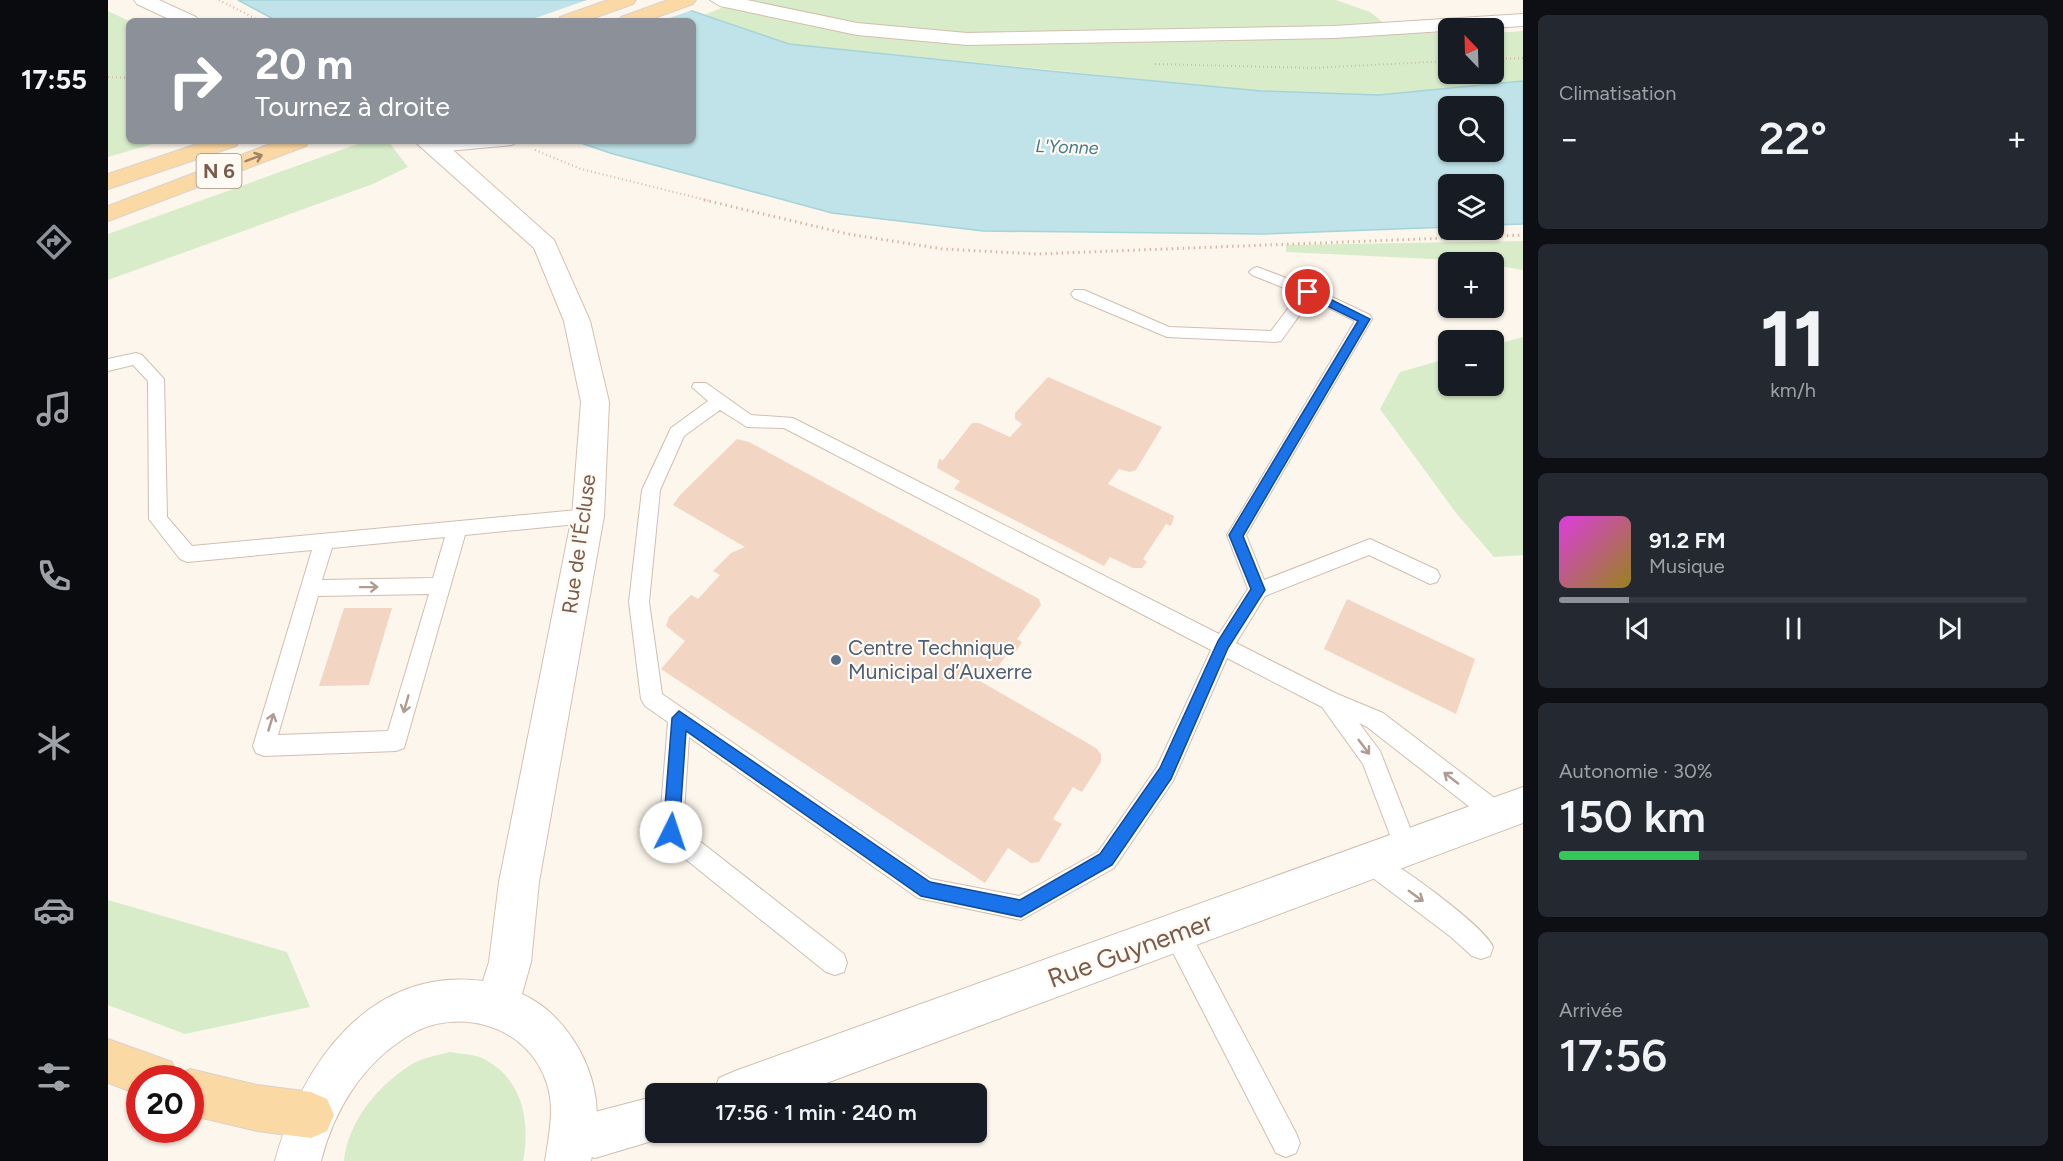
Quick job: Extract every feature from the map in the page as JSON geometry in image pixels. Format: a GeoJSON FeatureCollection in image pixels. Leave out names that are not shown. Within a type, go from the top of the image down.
{"type":"FeatureCollection","features":[{"type":"Feature","properties":{"kind":"main road"},"geometry":{"type":"LineString","coordinates":[[575,18],[626,0]]}},
{"type":"Feature","properties":{"kind":"main road"},"geometry":{"type":"LineString","coordinates":[[636,18],[686,0]]}},
{"type":"Feature","properties":{"kind":"main road","name":"N 6"},"geometry":{"type":"LineString","coordinates":[[108,181],[220,144]]}},
{"type":"Feature","properties":{"kind":"main road","name":"N 6"},"geometry":{"type":"LineString","coordinates":[[108,213],[290,144]]}},
{"type":"Feature","properties":{"kind":"main road"},"geometry":{"type":"LineString","coordinates":[[108,1061],[126,1067]]}},
{"type":"Feature","properties":{"kind":"main road"},"geometry":{"type":"LineString","coordinates":[[204,1095],[257,1108],[311,1115]]}},
{"type":"Feature","properties":{"kind":"street"},"geometry":{"type":"LineString","coordinates":[[144,0],[183,18]]}},
{"type":"Feature","properties":{"kind":"street"},"geometry":{"type":"LineString","coordinates":[[720,0],[857,29],[967,39],[1334,32],[1523,20]]}},
{"type":"Feature","properties":{"kind":"street","name":"Rue de l'Écluse"},"geometry":{"type":"LineString","coordinates":[[431,144],[545,245],[577,321],[595,402],[588,516],[519,882],[510,962],[498,1004]]}},
{"type":"Feature","properties":{"kind":"street","name":"Rue Guynemer"},"geometry":{"type":"LineString","coordinates":[[765,1083],[1177,934],[1510,809]]}},
{"type":"Feature","properties":{"kind":"street"},"geometry":{"type":"LineString","coordinates":[[297,1161],[311,1115],[345,1062],[374,1033],[415,1009],[458,999],[498,1004],[530,1021],[555,1048],[570,1086],[571,1145],[595,1135],[645,1122]]}},
{"type":"Feature","properties":{"kind":"lane"},"geometry":{"type":"LineString","coordinates":[[1257,272],[1308,292],[1364,319],[1236,535],[1258,590]]}},
{"type":"Feature","properties":{"kind":"lane"},"geometry":{"type":"LineString","coordinates":[[1079,294],[1167,332],[1275,337],[1308,292]]}},
{"type":"Feature","properties":{"kind":"lane"},"geometry":{"type":"LineString","coordinates":[[108,365],[136,359],[156,379],[158,519],[186,554],[588,516]]}},
{"type":"Feature","properties":{"kind":"lane"},"geometry":{"type":"LineString","coordinates":[[700,387],[747,421],[786,422],[1328,700],[1375,720],[1510,809]]}},
{"type":"Feature","properties":{"kind":"lane"},"geometry":{"type":"LineString","coordinates":[[719,402],[676,432],[651,490],[639,602],[652,699],[927,890],[1021,908],[1106,860],[1165,774],[1223,645],[1258,590],[1370,547],[1430,576]]}},
{"type":"Feature","properties":{"kind":"lane"},"geometry":{"type":"LineString","coordinates":[[324,541],[264,746],[396,741],[458,529]]}},
{"type":"Feature","properties":{"kind":"lane"},"geometry":{"type":"LineString","coordinates":[[310,588],[441,586]]}},
{"type":"Feature","properties":{"kind":"lane"},"geometry":{"type":"LineString","coordinates":[[1328,700],[1372,758],[1407,848]]}},
{"type":"Feature","properties":{"kind":"lane"},"geometry":{"type":"LineString","coordinates":[[679,718],[671,832],[835,963]]}},
{"type":"Feature","properties":{"kind":"lane"},"geometry":{"type":"LineString","coordinates":[[1369,861],[1460,928],[1481,947]]}},
{"type":"Feature","properties":{"kind":"lane"},"geometry":{"type":"LineString","coordinates":[[1177,934],[1286,1143]]}},
{"type":"Feature","properties":{"kind":"path"},"geometry":{"type":"LineString","coordinates":[[219,0],[254,18]]}},
{"type":"Feature","properties":{"kind":"path"},"geometry":{"type":"LineString","coordinates":[[1504,59],[1523,58]]}},
{"type":"Feature","properties":{"kind":"path"},"geometry":{"type":"LineString","coordinates":[[108,77],[126,78]]}},
{"type":"Feature","properties":{"kind":"path"},"geometry":{"type":"LineString","coordinates":[[519,144],[581,169],[848,234],[942,249],[1037,254],[1523,235]]}},
{"type":"Feature","properties":{"kind":"green space"},"geometry":{"type":"Polygon","coordinates":[[[741,0],[1336,0],[1370,12],[1396,33],[1438,33],[1438,84],[1492,84],[1379,95],[1261,91],[789,44],[704,15],[741,0]]]}},
{"type":"Feature","properties":{"kind":"green space"},"geometry":{"type":"Polygon","coordinates":[[[108,11],[126,20],[126,144],[153,144],[108,157],[108,11]]]}},
{"type":"Feature","properties":{"kind":"green space"},"geometry":{"type":"Polygon","coordinates":[[[1523,31],[1523,81],[1504,83],[1504,32],[1523,31]]]}},
{"type":"Feature","properties":{"kind":"green space"},"geometry":{"type":"Polygon","coordinates":[[[358,144],[390,144],[408,167],[373,184],[108,280],[108,234],[358,144]]]}},
{"type":"Feature","properties":{"kind":"green space"},"geometry":{"type":"Polygon","coordinates":[[[1523,241],[1523,270],[1504,267],[1504,252],[1438,252],[1438,259],[1286,252],[1286,245],[1523,241]]]}},
{"type":"Feature","properties":{"kind":"green space"},"geometry":{"type":"Polygon","coordinates":[[[1523,337],[1523,555],[1494,557],[1456,513],[1380,409],[1400,372],[1438,361],[1438,396],[1504,396],[1504,342],[1523,337]]]}},
{"type":"Feature","properties":{"kind":"green space"},"geometry":{"type":"Polygon","coordinates":[[[108,900],[287,952],[310,1007],[185,1034],[108,1005],[108,900]]]}},
{"type":"Feature","properties":{"kind":"green space"},"geometry":{"type":"Polygon","coordinates":[[[450,1052],[482,1058],[496,1066],[515,1088],[526,1131],[523,1161],[344,1161],[352,1131],[359,1117],[378,1092],[401,1071],[414,1063],[450,1052]]]}},
{"type":"Feature","properties":{"kind":"water","name":"L'Yonne"},"geometry":{"type":"Polygon","coordinates":[[[238,0],[660,0],[789,44],[1261,91],[1379,95],[1523,81],[1523,224],[1504,225],[1504,174],[1438,174],[1438,227],[1262,234],[983,231],[832,213],[584,144],[696,144],[696,18],[271,18],[238,0]]]}},
{"type":"Feature","properties":{"kind":"pier"},"geometry":{"type":"Polygon","coordinates":[[[587,0],[669,0],[695,9],[670,18],[536,18],[587,0]]]}},
{"type":"Feature","properties":{"kind":"building"},"geometry":{"type":"Polygon","coordinates":[[[1048,377],[1162,427],[1136,470],[1130,472],[1119,469],[1108,484],[1174,516],[1172,524],[1170,526],[1166,524],[1143,559],[1147,562],[1142,568],[1133,568],[1110,557],[1104,566],[954,489],[960,481],[937,468],[939,459],[943,460],[972,423],[979,423],[1010,437],[1022,424],[1015,419],[1015,413],[1048,377]]]}},
{"type":"Feature","properties":{"kind":"building","name":"Centre Technique Municipal d’Auxerre"},"geometry":{"type":"Polygon","coordinates":[[[737,439],[749,442],[1039,599],[1041,605],[1017,639],[1022,642],[1015,653],[1010,650],[992,675],[985,676],[977,671],[973,677],[1096,748],[1101,754],[1101,762],[1082,792],[1073,787],[1053,819],[1062,824],[1039,862],[1031,863],[1008,848],[985,883],[661,669],[685,641],[666,626],[669,617],[691,595],[698,599],[720,575],[713,571],[731,553],[745,547],[673,505],[680,495],[737,439]]]}},
{"type":"Feature","properties":{"kind":"building"},"geometry":{"type":"Polygon","coordinates":[[[1347,599],[1475,659],[1456,714],[1324,649],[1347,599]]]}},
{"type":"Feature","properties":{"kind":"building"},"geometry":{"type":"Polygon","coordinates":[[[344,608],[392,608],[369,685],[319,686],[344,608]]]}},
{"type":"Feature","properties":{"kind":"place","name":"Centre Technique Municipal d’Auxerre"},"geometry":{"type":"Point","coordinates":[836,660]}},
{"type":"Feature","properties":{"kind":"route"},"geometry":{"type":"LineString","coordinates":[[671,832],[679,718],[927,890],[1021,908],[1106,860],[1165,774],[1223,645],[1258,590],[1236,535],[1364,319],[1308,292]]}}]}
